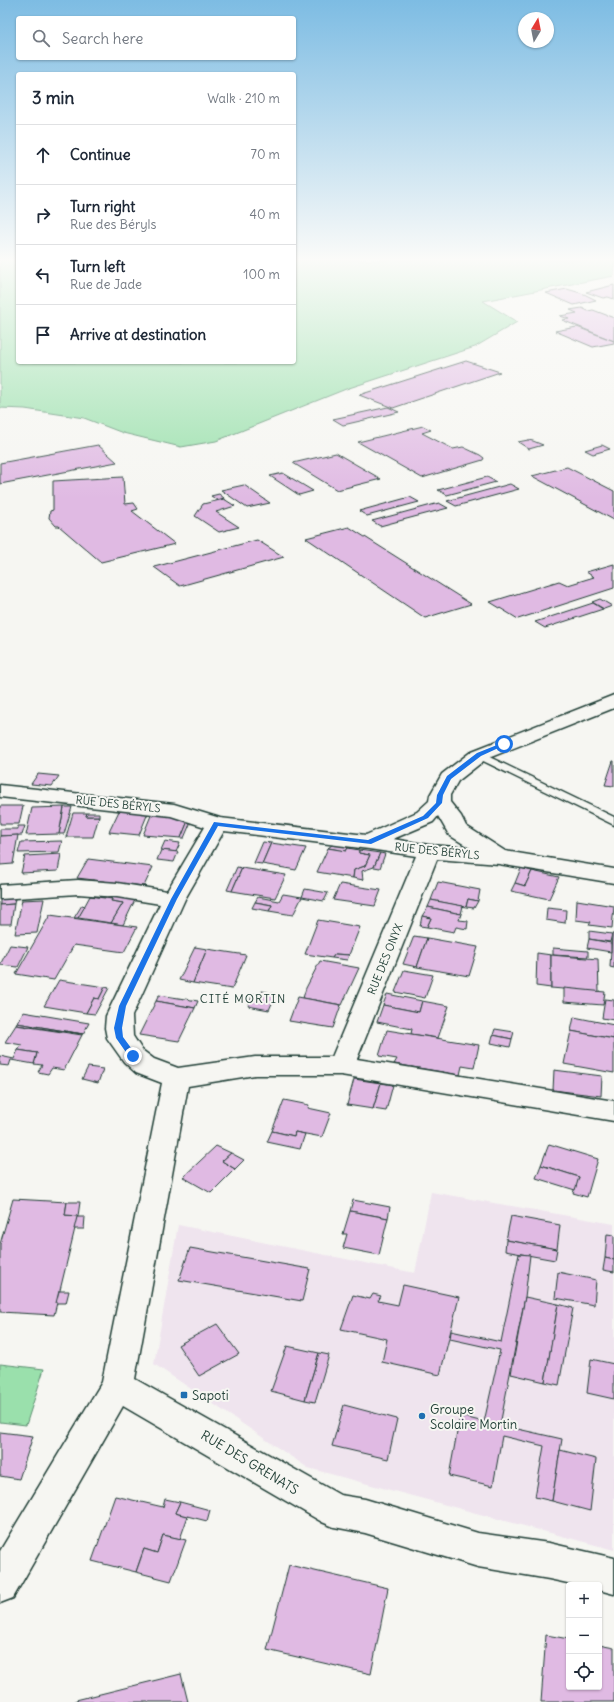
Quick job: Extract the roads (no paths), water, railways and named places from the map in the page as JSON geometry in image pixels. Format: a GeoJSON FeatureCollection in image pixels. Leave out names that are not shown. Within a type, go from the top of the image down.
{"type":"FeatureCollection","features":[{"type":"Feature","properties":{"kind":"street"},"geometry":{"type":"LineString","coordinates":[[369,842],[425,817],[439,803],[440,795],[449,778],[479,755],[614,701]]}},
{"type":"Feature","properties":{"kind":"street","name":"RUE DES BÉRYLS"},"geometry":{"type":"LineString","coordinates":[[0,792],[174,810],[216,824],[369,842],[429,852],[499,857],[614,876]]}},
{"type":"Feature","properties":{"kind":"street"},"geometry":{"type":"LineString","coordinates":[[439,803],[450,816],[457,830],[499,857]]}},
{"type":"Feature","properties":{"kind":"street"},"geometry":{"type":"LineString","coordinates":[[216,824],[174,899],[122,1006],[118,1028],[122,1042],[133,1056],[144,1066],[176,1078],[255,1066],[341,1066],[614,1111]]}},
{"type":"Feature","properties":{"kind":"street","name":"RUE DES ONYX"},"geometry":{"type":"LineString","coordinates":[[341,1066],[429,852]]}},
{"type":"Feature","properties":{"kind":"street"},"geometry":{"type":"LineString","coordinates":[[0,892],[78,887],[117,890],[174,899]]}},
{"type":"Feature","properties":{"kind":"street"},"geometry":{"type":"LineString","coordinates":[[0,1585],[117,1386],[125,1351],[176,1078]]}},
{"type":"Feature","properties":{"kind":"street","name":"RUE DES GRENATS"},"geometry":{"type":"LineString","coordinates":[[117,1386],[334,1510],[365,1516],[478,1550],[549,1561],[614,1576]]}},
{"type":"Feature","properties":{"kind":"lane"},"geometry":{"type":"LineString","coordinates":[[479,755],[614,821]]}},
{"type":"Feature","properties":{"kind":"place","name":"Sapoti"},"geometry":{"type":"Point","coordinates":[184,1395]}},
{"type":"Feature","properties":{"kind":"place","name":"Groupe Scolaire Mortin"},"geometry":{"type":"Point","coordinates":[422,1416]}},
{"type":"Feature","properties":{"kind":"district","name":"CITÉ MORTIN"},"geometry":{"type":"Point","coordinates":[243,999]}}]}
